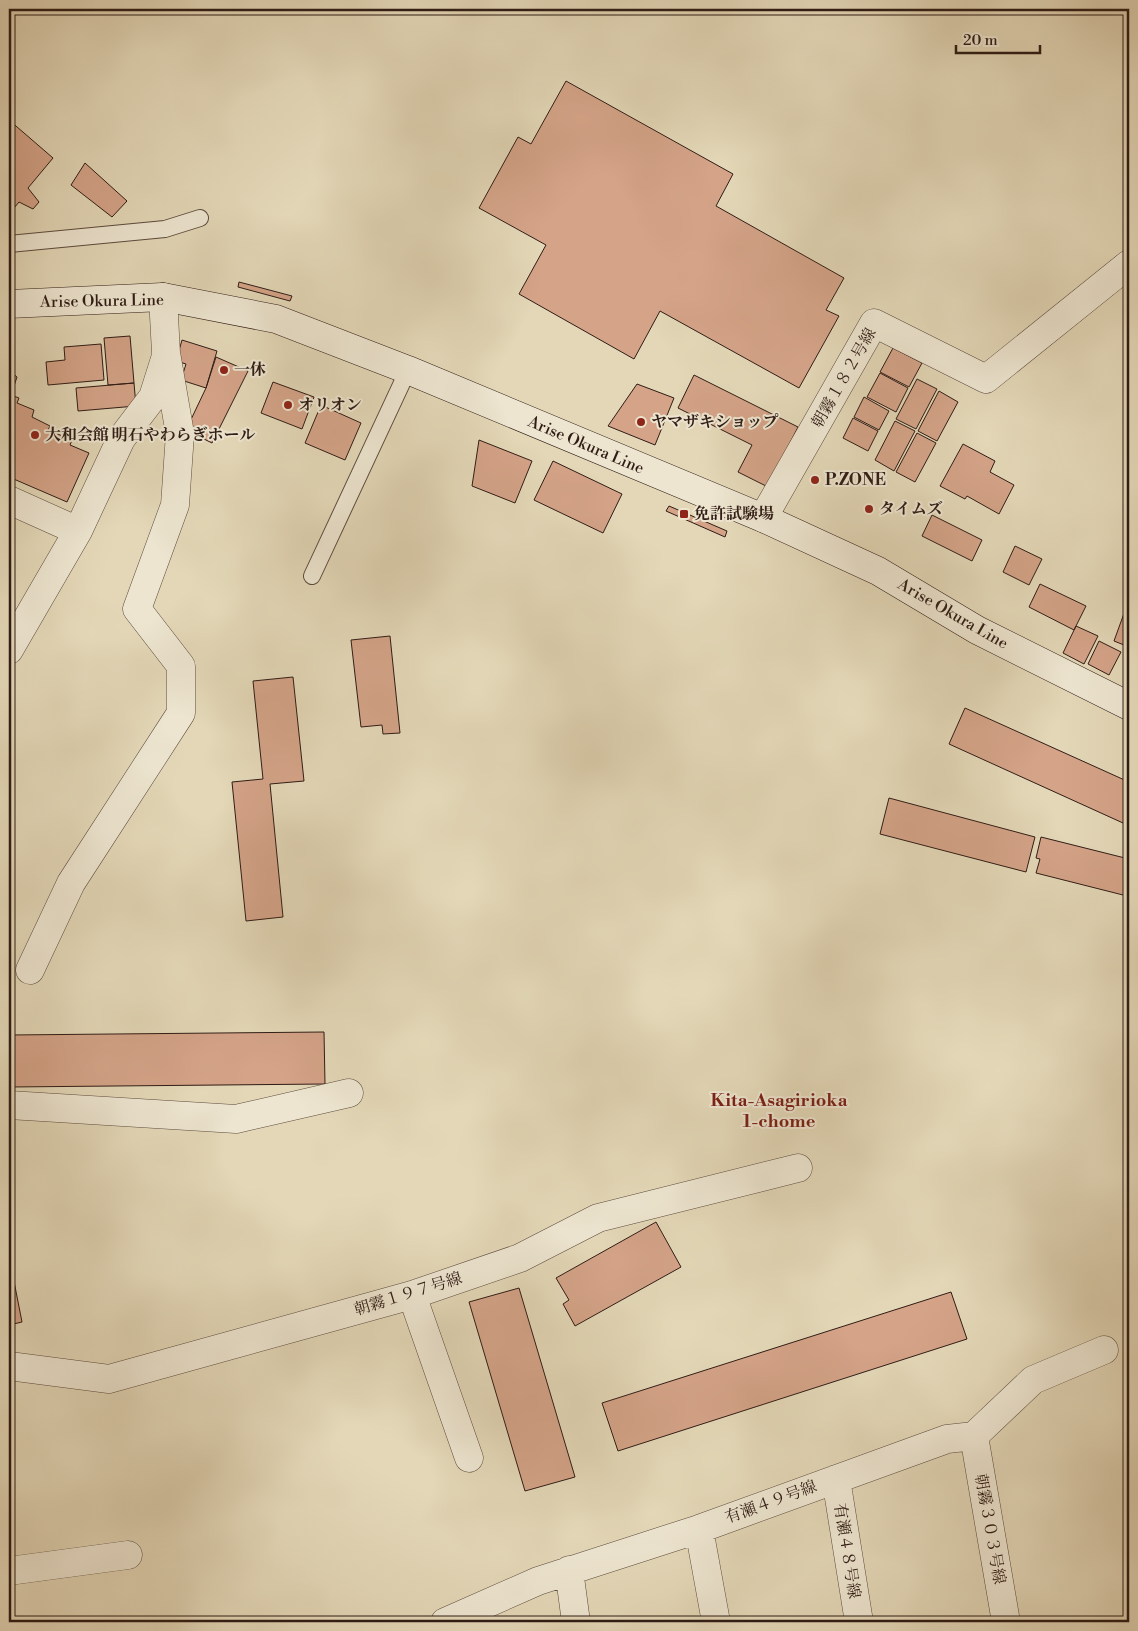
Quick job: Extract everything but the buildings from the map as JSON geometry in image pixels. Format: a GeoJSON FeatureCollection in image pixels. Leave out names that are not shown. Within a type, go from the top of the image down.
{"type":"FeatureCollection","features":[{"type":"Feature","properties":{"kind":"street","name":"朝霧１８２号線"},"geometry":{"type":"LineString","coordinates":[[763,518],[874,323],[986,380],[1129,264]]}},
{"type":"Feature","properties":{"kind":"street","name":"Arise Okura Line"},"geometry":{"type":"LineString","coordinates":[[9,304],[163,298],[276,318],[408,370],[763,518],[878,571],[977,630],[1129,706]]}},
{"type":"Feature","properties":{"kind":"street"},"geometry":{"type":"LineString","coordinates":[[30,970],[71,883],[181,713],[181,666],[137,609],[175,505],[180,434],[166,353],[163,298]]}},
{"type":"Feature","properties":{"kind":"street"},"geometry":{"type":"LineString","coordinates":[[9,650],[78,531],[121,439],[153,397],[166,353]]}},
{"type":"Feature","properties":{"kind":"street"},"geometry":{"type":"LineString","coordinates":[[9,500],[78,531]]}},
{"type":"Feature","properties":{"kind":"street"},"geometry":{"type":"LineString","coordinates":[[9,1105],[236,1120],[349,1093]]}},
{"type":"Feature","properties":{"kind":"street","name":"朝霧１９７号線"},"geometry":{"type":"LineString","coordinates":[[9,1366],[109,1379],[412,1295],[520,1258],[598,1218],[798,1168]]}},
{"type":"Feature","properties":{"kind":"street"},"geometry":{"type":"LineString","coordinates":[[412,1295],[469,1458]]}},
{"type":"Feature","properties":{"kind":"street"},"geometry":{"type":"LineString","coordinates":[[974,1436],[1033,1380],[1104,1350]]}},
{"type":"Feature","properties":{"kind":"street","name":"有瀬４９号線"},"geometry":{"type":"LineString","coordinates":[[445,1622],[538,1581],[569,1570],[699,1529],[946,1439],[974,1436]]}},
{"type":"Feature","properties":{"kind":"street","name":"朝霧３０３号線"},"geometry":{"type":"LineString","coordinates":[[974,1436],[1006,1622]]}},
{"type":"Feature","properties":{"kind":"street","name":"有瀬４８号線"},"geometry":{"type":"LineString","coordinates":[[836,1479],[859,1622]]}},
{"type":"Feature","properties":{"kind":"street"},"geometry":{"type":"LineString","coordinates":[[699,1529],[716,1622]]}},
{"type":"Feature","properties":{"kind":"street"},"geometry":{"type":"LineString","coordinates":[[9,1571],[128,1555]]}},
{"type":"Feature","properties":{"kind":"street"},"geometry":{"type":"LineString","coordinates":[[569,1570],[576,1622]]}},
{"type":"Feature","properties":{"kind":"lane"},"geometry":{"type":"LineString","coordinates":[[9,244],[165,229],[200,218]]}},
{"type":"Feature","properties":{"kind":"lane"},"geometry":{"type":"LineString","coordinates":[[312,576],[408,370]]}},
{"type":"Feature","properties":{"kind":"place","name":"一休"},"geometry":{"type":"Point","coordinates":[224,370]}},
{"type":"Feature","properties":{"kind":"place","name":"オリオン"},"geometry":{"type":"Point","coordinates":[288,405]}},
{"type":"Feature","properties":{"kind":"place","name":"ヤマザキショップ"},"geometry":{"type":"Point","coordinates":[641,422]}},
{"type":"Feature","properties":{"kind":"place","name":"大和会館 明石やわらぎホール"},"geometry":{"type":"Point","coordinates":[35,435]}},
{"type":"Feature","properties":{"kind":"place","name":"P.ZONE"},"geometry":{"type":"Point","coordinates":[815,480]}},
{"type":"Feature","properties":{"kind":"place","name":"タイムズ"},"geometry":{"type":"Point","coordinates":[869,509]}},
{"type":"Feature","properties":{"kind":"place","name":"免許試験場"},"geometry":{"type":"Point","coordinates":[684,514]}},
{"type":"Feature","properties":{"kind":"district","name":"Kita-Asagirioka 1-chome"},"geometry":{"type":"Point","coordinates":[779,1110]}}]}
